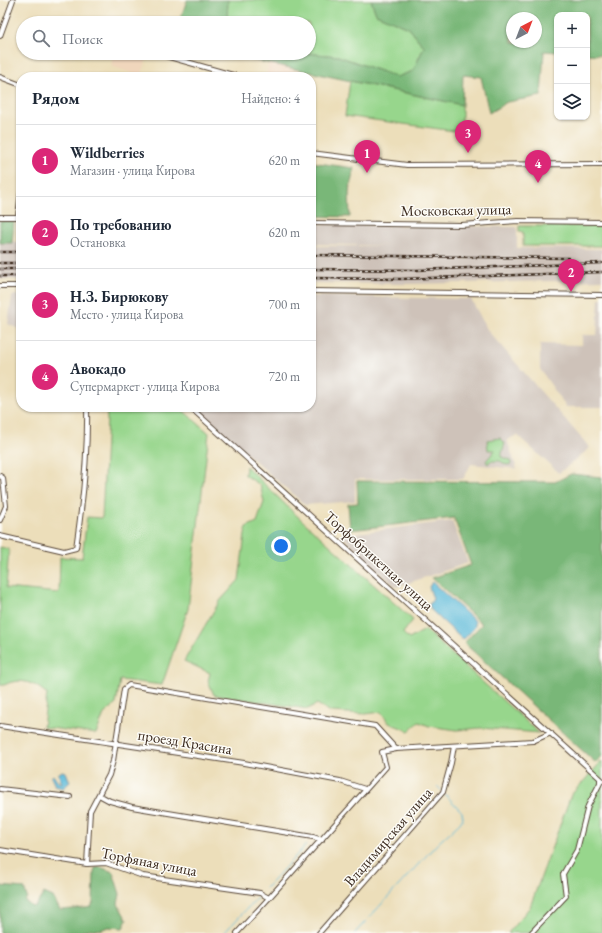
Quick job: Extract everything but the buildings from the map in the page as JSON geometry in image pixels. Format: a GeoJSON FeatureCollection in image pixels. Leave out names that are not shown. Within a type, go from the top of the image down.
{"type":"FeatureCollection","features":[{"type":"Feature","properties":{"kind":"street"},"geometry":{"type":"LineString","coordinates":[[0,36],[13,0]]}},
{"type":"Feature","properties":{"kind":"street"},"geometry":{"type":"LineString","coordinates":[[178,60],[219,72]]}},
{"type":"Feature","properties":{"kind":"street"},"geometry":{"type":"LineString","coordinates":[[0,77],[16,83]]}},
{"type":"Feature","properties":{"kind":"street"},"geometry":{"type":"LineString","coordinates":[[316,154],[407,165],[602,164]]}},
{"type":"Feature","properties":{"kind":"street"},"geometry":{"type":"LineString","coordinates":[[0,217],[16,217]]}},
{"type":"Feature","properties":{"kind":"street","name":"Московская улица"},"geometry":{"type":"LineString","coordinates":[[316,223],[461,225],[518,221],[602,222]]}},
{"type":"Feature","properties":{"kind":"street"},"geometry":{"type":"LineString","coordinates":[[0,286],[16,286]]}},
{"type":"Feature","properties":{"kind":"street"},"geometry":{"type":"LineString","coordinates":[[316,291],[602,295]]}},
{"type":"Feature","properties":{"kind":"street"},"geometry":{"type":"LineString","coordinates":[[0,536],[64,550],[76,548],[84,495],[88,444],[87,412]]}},
{"type":"Feature","properties":{"kind":"street","name":"Торфобрикетная улица"},"geometry":{"type":"LineString","coordinates":[[196,412],[601,780]]}},
{"type":"Feature","properties":{"kind":"street"},"geometry":{"type":"LineString","coordinates":[[0,476],[3,478],[6,506],[0,520]]}},
{"type":"Feature","properties":{"kind":"street"},"geometry":{"type":"LineString","coordinates":[[87,864],[90,811],[109,775],[116,743],[124,689],[129,685],[375,726],[396,749]]}},
{"type":"Feature","properties":{"kind":"street","name":"проезд Красина"},"geometry":{"type":"LineString","coordinates":[[0,726],[244,763],[340,781],[366,789]]}},
{"type":"Feature","properties":{"kind":"street"},"geometry":{"type":"LineString","coordinates":[[237,933],[386,767],[382,752],[396,749],[533,742],[551,733]]}},
{"type":"Feature","properties":{"kind":"street","name":"Владимирская улица"},"geometry":{"type":"LineString","coordinates":[[319,933],[443,792],[454,746]]}},
{"type":"Feature","properties":{"kind":"street"},"geometry":{"type":"LineString","coordinates":[[531,933],[566,896],[563,874],[577,850],[588,806],[601,780]]}},
{"type":"Feature","properties":{"kind":"street"},"geometry":{"type":"LineString","coordinates":[[0,788],[70,797]]}},
{"type":"Feature","properties":{"kind":"street"},"geometry":{"type":"LineString","coordinates":[[99,795],[110,801],[132,807],[313,837],[322,840]]}},
{"type":"Feature","properties":{"kind":"street","name":"Торфяная улица"},"geometry":{"type":"LineString","coordinates":[[0,850],[87,864],[106,863],[143,876],[260,893],[269,898]]}},
{"type":"Feature","properties":{"kind":"shaded area"},"geometry":{"type":"Polygon","coordinates":[[[113,60],[147,60],[142,72],[129,72],[111,66],[113,60]]]}},
{"type":"Feature","properties":{"kind":"shaded area"},"geometry":{"type":"Polygon","coordinates":[[[268,63],[301,70],[301,72],[267,72],[268,63]]]}},
{"type":"Feature","properties":{"kind":"shaded area"},"geometry":{"type":"Polygon","coordinates":[[[316,224],[517,227],[517,248],[602,249],[602,280],[408,284],[316,283],[316,246],[391,246],[316,244],[316,224]]]}},
{"type":"Feature","properties":{"kind":"shaded area"},"geometry":{"type":"Polygon","coordinates":[[[0,241],[16,242],[16,280],[0,279],[0,241]]]}},
{"type":"Feature","properties":{"kind":"shaded area"},"geometry":{"type":"Polygon","coordinates":[[[16,295],[16,328],[8,324],[12,297],[16,295]]]}},
{"type":"Feature","properties":{"kind":"shaded area"},"geometry":{"type":"Polygon","coordinates":[[[316,296],[471,299],[488,331],[590,448],[559,473],[517,435],[507,440],[517,469],[471,464],[463,479],[355,479],[355,501],[305,505],[200,412],[316,412],[316,296]]]}},
{"type":"Feature","properties":{"kind":"shaded area"},"geometry":{"type":"Polygon","coordinates":[[[599,298],[602,298],[602,407],[566,407],[540,369],[540,344],[582,345],[582,335],[597,335],[599,298]]]}},
{"type":"Feature","properties":{"kind":"shaded area"},"geometry":{"type":"Polygon","coordinates":[[[452,521],[468,563],[396,587],[341,535],[452,521]]]}},
{"type":"Feature","properties":{"kind":"green space"},"geometry":{"type":"Polygon","coordinates":[[[187,0],[228,0],[227,16],[181,16],[187,0]]]}},
{"type":"Feature","properties":{"kind":"green space"},"geometry":{"type":"Polygon","coordinates":[[[228,0],[371,0],[376,14],[409,28],[424,47],[413,71],[397,77],[338,56],[316,54],[316,16],[227,16],[228,0]]]}},
{"type":"Feature","properties":{"kind":"green space"},"geometry":{"type":"Polygon","coordinates":[[[371,0],[602,0],[602,55],[590,54],[590,12],[554,12],[554,52],[544,51],[541,96],[507,102],[489,113],[481,77],[463,75],[462,105],[316,73],[316,72],[309,72],[253,60],[316,60],[316,54],[338,56],[397,77],[413,71],[424,47],[409,28],[376,14],[371,0]]]}},
{"type":"Feature","properties":{"kind":"green space"},"geometry":{"type":"Polygon","coordinates":[[[350,81],[462,105],[462,127],[454,131],[345,116],[350,81]]]}},
{"type":"Feature","properties":{"kind":"green space"},"geometry":{"type":"Polygon","coordinates":[[[316,163],[354,168],[349,193],[350,217],[316,216],[316,163]]]}},
{"type":"Feature","properties":{"kind":"green space"},"geometry":{"type":"Polygon","coordinates":[[[0,221],[14,221],[12,243],[0,243],[0,221]]]}},
{"type":"Feature","properties":{"kind":"green space"},"geometry":{"type":"Polygon","coordinates":[[[519,226],[602,226],[602,246],[523,246],[523,232],[519,231],[519,226]]]}},
{"type":"Feature","properties":{"kind":"green space"},"geometry":{"type":"Polygon","coordinates":[[[106,412],[185,412],[209,433],[188,609],[162,685],[120,680],[116,704],[104,714],[96,734],[43,727],[47,694],[35,685],[22,681],[0,685],[0,547],[9,549],[6,588],[59,593],[60,557],[82,558],[87,517],[102,518],[106,412]]]}},
{"type":"Feature","properties":{"kind":"green space"},"geometry":{"type":"Polygon","coordinates":[[[500,438],[505,443],[501,457],[511,460],[511,464],[507,465],[500,461],[490,461],[488,464],[486,461],[495,450],[488,450],[487,440],[500,438]]]}},
{"type":"Feature","properties":{"kind":"green space"},"geometry":{"type":"Polygon","coordinates":[[[246,466],[294,513],[413,620],[403,633],[409,639],[425,630],[539,733],[481,728],[457,730],[429,726],[419,722],[409,731],[389,723],[381,712],[366,714],[331,712],[317,704],[308,709],[214,695],[208,681],[210,673],[184,661],[219,602],[239,580],[246,527],[257,522],[264,502],[260,485],[245,475],[246,466]]]}},
{"type":"Feature","properties":{"kind":"green space"},"geometry":{"type":"Polygon","coordinates":[[[571,474],[602,477],[602,756],[596,763],[464,643],[482,624],[432,578],[471,565],[454,518],[350,530],[348,504],[358,503],[357,481],[555,482],[571,474]]]}},
{"type":"Feature","properties":{"kind":"green space"},"geometry":{"type":"Polygon","coordinates":[[[602,761],[602,933],[508,933],[530,907],[571,795],[602,761]]]}},
{"type":"Feature","properties":{"kind":"green space"},"geometry":{"type":"Polygon","coordinates":[[[100,867],[113,872],[120,894],[118,904],[127,920],[123,928],[109,927],[100,930],[90,929],[77,933],[0,933],[0,886],[24,888],[27,897],[25,901],[32,907],[36,905],[44,893],[53,897],[60,910],[91,907],[93,903],[95,868],[100,867]]]}},
{"type":"Feature","properties":{"kind":"water"},"geometry":{"type":"Polygon","coordinates":[[[432,582],[475,621],[475,627],[463,640],[432,611],[429,605],[433,599],[429,587],[432,582]]]}},
{"type":"Feature","properties":{"kind":"water"},"geometry":{"type":"Polygon","coordinates":[[[62,771],[66,772],[70,782],[63,788],[55,786],[51,777],[53,775],[58,782],[62,783],[58,774],[62,771]]]}},
{"type":"Feature","properties":{"kind":"waterway"},"geometry":{"type":"LineString","coordinates":[[437,786],[441,790]]}},
{"type":"Feature","properties":{"kind":"waterway"},"geometry":{"type":"LineString","coordinates":[[355,933],[438,843],[460,823],[463,818],[462,812],[445,794]]}},
{"type":"Feature","properties":{"kind":"waterway"},"geometry":{"type":"LineString","coordinates":[[266,888],[306,845]]}},
{"type":"Feature","properties":{"kind":"waterway"},"geometry":{"type":"LineString","coordinates":[[224,933],[258,897]]}},
{"type":"Feature","properties":{"kind":"railway"},"geometry":{"type":"LineString","coordinates":[[0,252],[16,252]]}},
{"type":"Feature","properties":{"kind":"railway"},"geometry":{"type":"LineString","coordinates":[[316,255],[568,258]]}},
{"type":"Feature","properties":{"kind":"railway"},"geometry":{"type":"LineString","coordinates":[[0,263],[16,263]]}},
{"type":"Feature","properties":{"kind":"railway"},"geometry":{"type":"LineString","coordinates":[[316,269],[417,270],[602,263]]}},
{"type":"Feature","properties":{"kind":"railway"},"geometry":{"type":"LineString","coordinates":[[0,269],[16,269]]}},
{"type":"Feature","properties":{"kind":"railway"},"geometry":{"type":"LineString","coordinates":[[316,278],[401,279],[602,272]]}},
{"type":"Feature","properties":{"kind":"railway"},"geometry":{"type":"LineString","coordinates":[[0,276],[16,276]]}},
{"type":"Feature","properties":{"kind":"place","name":"Н.З. Бирюкову"},"geometry":{"type":"Point","coordinates":[468,153]}},
{"type":"Feature","properties":{"kind":"place","name":"Wildberries"},"geometry":{"type":"Point","coordinates":[367,173]}},
{"type":"Feature","properties":{"kind":"place","name":"Авокадо"},"geometry":{"type":"Point","coordinates":[538,183]}},
{"type":"Feature","properties":{"kind":"place","name":"По требованию"},"geometry":{"type":"Point","coordinates":[571,292]}}]}
